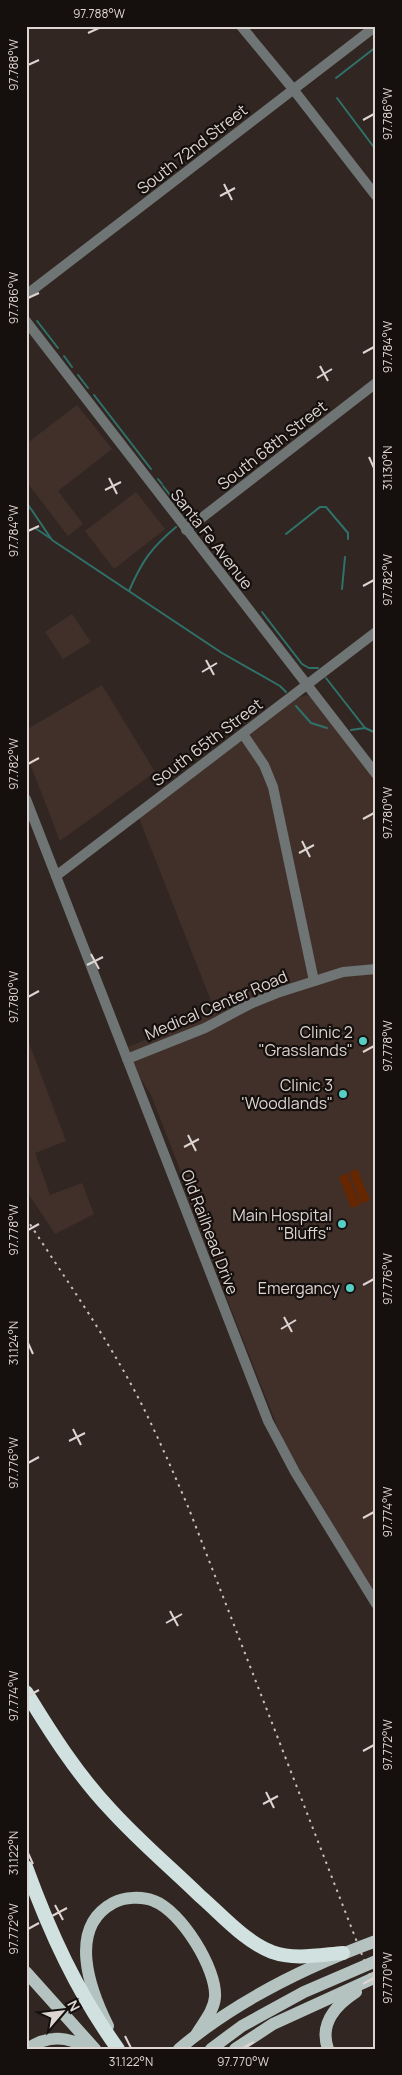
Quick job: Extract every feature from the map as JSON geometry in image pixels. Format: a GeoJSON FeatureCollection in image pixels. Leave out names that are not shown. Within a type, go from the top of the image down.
{"type":"FeatureCollection","features":[{"type":"Feature","properties":{"kind":"highway"},"geometry":{"type":"LineString","coordinates":[[26,1692],[49,1730],[80,1774],[109,1808],[139,1839],[236,1928],[254,1942],[271,1951],[288,1956],[307,1957],[343,1953]]}},
{"type":"Feature","properties":{"kind":"highway"},"geometry":{"type":"LineString","coordinates":[[26,1867],[38,1902],[68,1968],[94,2016],[119,2049]]}},
{"type":"Feature","properties":{"kind":"main road"},"geometry":{"type":"LineString","coordinates":[[119,2049],[103,2016],[86,1963],[85,1949],[93,1922],[101,1911],[120,1899],[148,1899],[165,1906],[187,1930],[205,1958],[215,1987],[215,2000],[210,2013],[196,2035]]}},
{"type":"Feature","properties":{"kind":"main road"},"geometry":{"type":"LineString","coordinates":[[179,2049],[196,2035],[276,1984],[343,1953],[376,1941]]}},
{"type":"Feature","properties":{"kind":"main road"},"geometry":{"type":"LineString","coordinates":[[211,2049],[242,2026],[296,1996],[376,1961]]}},
{"type":"Feature","properties":{"kind":"main road"},"geometry":{"type":"LineString","coordinates":[[26,1972],[95,2049]]}},
{"type":"Feature","properties":{"kind":"main road"},"geometry":{"type":"LineString","coordinates":[[235,2049],[273,2024],[376,1978]]}},
{"type":"Feature","properties":{"kind":"main road"},"geometry":{"type":"LineString","coordinates":[[328,2049],[325,2041],[328,2018],[340,2003],[376,1978]]}},
{"type":"Feature","properties":{"kind":"main road"},"geometry":{"type":"LineString","coordinates":[[27,2049],[42,2040],[52,2038],[72,2040],[88,2049]]}},
{"type":"Feature","properties":{"kind":"street"},"geometry":{"type":"LineString","coordinates":[[241,26],[293,89],[376,196]]}},
{"type":"Feature","properties":{"kind":"street","name":"South 72nd Street"},"geometry":{"type":"LineString","coordinates":[[26,295],[376,26]]}},
{"type":"Feature","properties":{"kind":"street","name":"Santa Fe Avenue"},"geometry":{"type":"LineString","coordinates":[[26,321],[306,686],[376,774]]}},
{"type":"Feature","properties":{"kind":"street","name":"South 68th Street"},"geometry":{"type":"LineString","coordinates":[[186,530],[376,383]]}},
{"type":"Feature","properties":{"kind":"street","name":"South 65th Street"},"geometry":{"type":"LineString","coordinates":[[56,876],[376,632]]}},
{"type":"Feature","properties":{"kind":"street"},"geometry":{"type":"LineString","coordinates":[[243,734],[260,758],[270,779],[314,981]]}},
{"type":"Feature","properties":{"kind":"street","name":"Old Railhead Drive"},"geometry":{"type":"LineString","coordinates":[[26,800],[268,1421],[288,1461],[376,1604]]}},
{"type":"Feature","properties":{"kind":"street","name":"Medical Center Road"},"geometry":{"type":"LineString","coordinates":[[127,1059],[206,1027],[256,1002],[314,981],[353,970],[376,969]]}},
{"type":"Feature","properties":{"kind":"shaded area"},"geometry":{"type":"Polygon","coordinates":[[[77,405],[112,449],[58,491],[83,524],[68,536],[26,481],[26,444],[77,405]]]}},
{"type":"Feature","properties":{"kind":"shaded area"},"geometry":{"type":"Polygon","coordinates":[[[136,492],[165,529],[114,569],[85,531],[136,492]]]}},
{"type":"Feature","properties":{"kind":"shaded area"},"geometry":{"type":"Polygon","coordinates":[[[72,614],[91,642],[63,659],[45,632],[72,614]]]}},
{"type":"Feature","properties":{"kind":"shaded area"},"geometry":{"type":"Polygon","coordinates":[[[102,685],[155,772],[60,841],[26,753],[26,730],[102,685]]]}},
{"type":"Feature","properties":{"kind":"shaded area"},"geometry":{"type":"Polygon","coordinates":[[[307,695],[312,698],[376,780],[376,1596],[285,1446],[185,1192],[179,1167],[151,1095],[139,1076],[128,1047],[215,1011],[139,818],[297,698],[307,695]]]}},
{"type":"Feature","properties":{"kind":"shaded area"},"geometry":{"type":"Polygon","coordinates":[[[26,1035],[66,1141],[35,1153],[50,1195],[82,1183],[94,1214],[55,1234],[26,1190],[26,1035]]]}},
{"type":"Feature","properties":{"kind":"shaded area"},"geometry":{"type":"Polygon","coordinates":[[[357,1169],[370,1200],[361,1204],[349,1172],[357,1169]]]}},
{"type":"Feature","properties":{"kind":"shaded area"},"geometry":{"type":"Polygon","coordinates":[[[347,1173],[360,1205],[351,1208],[339,1177],[347,1173]]]}},
{"type":"Feature","properties":{"kind":"waterway"},"geometry":{"type":"LineString","coordinates":[[336,78],[376,47]]}},
{"type":"Feature","properties":{"kind":"waterway"},"geometry":{"type":"LineString","coordinates":[[337,98],[376,150]]}},
{"type":"Feature","properties":{"kind":"waterway"},"geometry":{"type":"LineString","coordinates":[[37,321],[58,348]]}},
{"type":"Feature","properties":{"kind":"waterway"},"geometry":{"type":"LineString","coordinates":[[64,356],[72,367]]}},
{"type":"Feature","properties":{"kind":"waterway"},"geometry":{"type":"LineString","coordinates":[[78,375],[88,388]]}},
{"type":"Feature","properties":{"kind":"waterway"},"geometry":{"type":"LineString","coordinates":[[94,395],[151,469]]}},
{"type":"Feature","properties":{"kind":"waterway"},"geometry":{"type":"LineString","coordinates":[[158,479],[162,484]]}},
{"type":"Feature","properties":{"kind":"waterway"},"geometry":{"type":"LineString","coordinates":[[163,486],[177,504]]}},
{"type":"Feature","properties":{"kind":"waterway"},"geometry":{"type":"LineString","coordinates":[[26,501],[30,508]]}},
{"type":"Feature","properties":{"kind":"waterway"},"geometry":{"type":"LineString","coordinates":[[26,506],[31,509],[52,540],[222,653],[280,686],[286,692]]}},
{"type":"Feature","properties":{"kind":"waterway"},"geometry":{"type":"LineString","coordinates":[[179,506],[183,512]]}},
{"type":"Feature","properties":{"kind":"waterway"},"geometry":{"type":"LineString","coordinates":[[286,534],[320,507],[326,507],[348,533],[348,539]]}},
{"type":"Feature","properties":{"kind":"waterway"},"geometry":{"type":"LineString","coordinates":[[185,515],[187,519]]}},
{"type":"Feature","properties":{"kind":"waterway"},"geometry":{"type":"LineString","coordinates":[[129,591],[138,571],[148,556],[176,527]]}},
{"type":"Feature","properties":{"kind":"waterway"},"geometry":{"type":"LineString","coordinates":[[35,528],[50,538]]}},
{"type":"Feature","properties":{"kind":"waterway"},"geometry":{"type":"LineString","coordinates":[[342,589],[345,557]]}},
{"type":"Feature","properties":{"kind":"waterway"},"geometry":{"type":"LineString","coordinates":[[262,612],[302,664],[309,668],[318,668]]}},
{"type":"Feature","properties":{"kind":"waterway"},"geometry":{"type":"LineString","coordinates":[[326,678],[365,728]]}},
{"type":"Feature","properties":{"kind":"waterway"},"geometry":{"type":"LineString","coordinates":[[296,706],[311,723],[327,728]]}},
{"type":"Feature","properties":{"kind":"waterway"},"geometry":{"type":"LineString","coordinates":[[351,730],[365,728],[376,733]]}},
{"type":"Feature","properties":{"kind":"railway"},"geometry":{"type":"LineString","coordinates":[[26,1218],[116,1357],[142,1405],[160,1444],[189,1509],[376,1991]]}},
{"type":"Feature","properties":{"kind":"place","name":"Clinic 2 \"Grasslands\""},"geometry":{"type":"Point","coordinates":[363,1041]}},
{"type":"Feature","properties":{"kind":"place","name":"Clinic 3 'Woodlands\""},"geometry":{"type":"Point","coordinates":[343,1094]}},
{"type":"Feature","properties":{"kind":"place","name":"Main Hospital \"Bluffs\""},"geometry":{"type":"Point","coordinates":[342,1224]}},
{"type":"Feature","properties":{"kind":"place","name":"Emergancy"},"geometry":{"type":"Point","coordinates":[350,1288]}}]}
